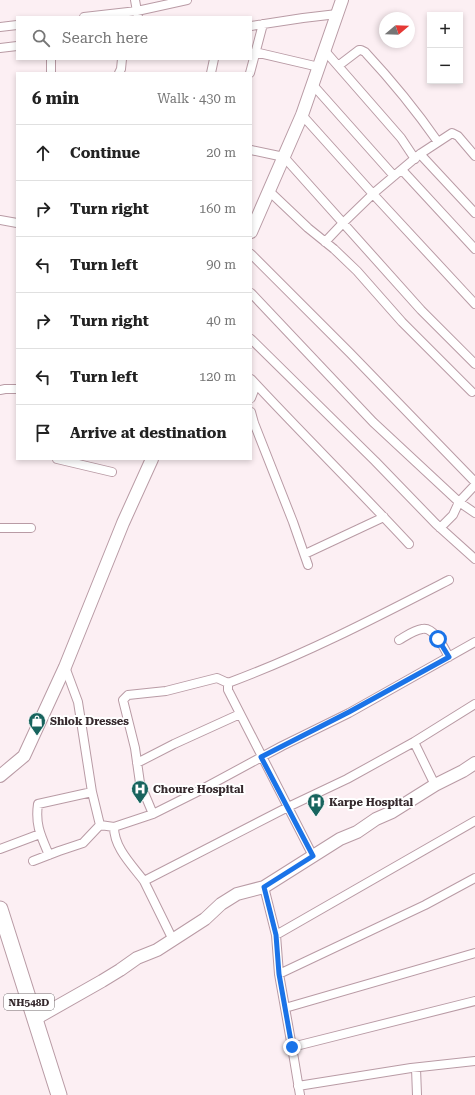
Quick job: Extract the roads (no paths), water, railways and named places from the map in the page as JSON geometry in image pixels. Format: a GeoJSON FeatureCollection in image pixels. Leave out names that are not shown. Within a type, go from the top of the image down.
{"type":"FeatureCollection","features":[{"type":"Feature","properties":{"kind":"highway","name":"NH548D"},"geometry":{"type":"LineString","coordinates":[[0,909],[59,1095]]}},
{"type":"Feature","properties":{"kind":"street"},"geometry":{"type":"LineString","coordinates":[[135,0],[137,14]]}},
{"type":"Feature","properties":{"kind":"street"},"geometry":{"type":"LineString","coordinates":[[102,16],[137,14],[187,0]]}},
{"type":"Feature","properties":{"kind":"street"},"geometry":{"type":"LineString","coordinates":[[252,227],[254,217],[269,191],[302,115],[342,0]]}},
{"type":"Feature","properties":{"kind":"street"},"geometry":{"type":"LineString","coordinates":[[252,26],[337,14]]}},
{"type":"Feature","properties":{"kind":"street"},"geometry":{"type":"LineString","coordinates":[[250,72],[263,24]]}},
{"type":"Feature","properties":{"kind":"street"},"geometry":{"type":"LineString","coordinates":[[0,26],[16,25]]}},
{"type":"Feature","properties":{"kind":"street"},"geometry":{"type":"LineString","coordinates":[[0,48],[16,46]]}},
{"type":"Feature","properties":{"kind":"street"},"geometry":{"type":"LineString","coordinates":[[338,66],[359,50],[365,52],[398,88],[424,121],[438,142]]}},
{"type":"Feature","properties":{"kind":"street"},"geometry":{"type":"LineString","coordinates":[[325,51],[401,138],[475,214]]}},
{"type":"Feature","properties":{"kind":"street"},"geometry":{"type":"LineString","coordinates":[[255,52],[319,67]]}},
{"type":"Feature","properties":{"kind":"street"},"geometry":{"type":"LineString","coordinates":[[51,60],[51,72]]}},
{"type":"Feature","properties":{"kind":"street"},"geometry":{"type":"LineString","coordinates":[[119,72],[122,60]]}},
{"type":"Feature","properties":{"kind":"street"},"geometry":{"type":"LineString","coordinates":[[211,72],[214,60]]}},
{"type":"Feature","properties":{"kind":"street"},"geometry":{"type":"LineString","coordinates":[[313,85],[394,176]]}},
{"type":"Feature","properties":{"kind":"street"},"geometry":{"type":"LineString","coordinates":[[302,115],[475,304]]}},
{"type":"Feature","properties":{"kind":"street"},"geometry":{"type":"LineString","coordinates":[[325,242],[373,194],[418,156],[452,133],[458,136],[475,156]]}},
{"type":"Feature","properties":{"kind":"street"},"geometry":{"type":"LineString","coordinates":[[252,150],[284,158],[421,310],[475,364]]}},
{"type":"Feature","properties":{"kind":"street"},"geometry":{"type":"LineString","coordinates":[[402,170],[475,249]]}},
{"type":"Feature","properties":{"kind":"street"},"geometry":{"type":"LineString","coordinates":[[269,191],[308,228],[357,270],[402,322],[472,392]]}},
{"type":"Feature","properties":{"kind":"street"},"geometry":{"type":"LineString","coordinates":[[0,220],[16,223]]}},
{"type":"Feature","properties":{"kind":"street"},"geometry":{"type":"LineString","coordinates":[[252,255],[475,482]]}},
{"type":"Feature","properties":{"kind":"street"},"geometry":{"type":"LineString","coordinates":[[252,294],[373,422],[458,502],[475,513]]}},
{"type":"Feature","properties":{"kind":"street"},"geometry":{"type":"LineString","coordinates":[[252,341],[370,456],[440,528],[475,559]]}},
{"type":"Feature","properties":{"kind":"street"},"geometry":{"type":"LineString","coordinates":[[252,393],[254,382]]}},
{"type":"Feature","properties":{"kind":"street"},"geometry":{"type":"LineString","coordinates":[[254,382],[409,544]]}},
{"type":"Feature","properties":{"kind":"street"},"geometry":{"type":"LineString","coordinates":[[0,390],[16,389]]}},
{"type":"Feature","properties":{"kind":"street"},"geometry":{"type":"LineString","coordinates":[[252,416],[308,565]]}},
{"type":"Feature","properties":{"kind":"street"},"geometry":{"type":"LineString","coordinates":[[61,460],[112,472]]}},
{"type":"Feature","properties":{"kind":"street"},"geometry":{"type":"LineString","coordinates":[[0,776],[24,756],[65,667],[123,523],[152,460]]}},
{"type":"Feature","properties":{"kind":"street"},"geometry":{"type":"LineString","coordinates":[[440,528],[453,515],[458,502],[475,485]]}},
{"type":"Feature","properties":{"kind":"street"},"geometry":{"type":"LineString","coordinates":[[305,554],[384,517]]}},
{"type":"Feature","properties":{"kind":"street"},"geometry":{"type":"LineString","coordinates":[[0,528],[31,528]]}},
{"type":"Feature","properties":{"kind":"street"},"geometry":{"type":"LineString","coordinates":[[153,814],[140,782],[135,748],[123,700],[128,695],[166,691],[217,678],[228,683],[366,622],[449,580]]}},
{"type":"Feature","properties":{"kind":"street"},"geometry":{"type":"LineString","coordinates":[[399,640],[421,629],[427,628],[438,639],[449,657]]}},
{"type":"Feature","properties":{"kind":"street"},"geometry":{"type":"LineString","coordinates":[[100,825],[114,827],[153,814],[349,712],[475,642]]}},
{"type":"Feature","properties":{"kind":"street"},"geometry":{"type":"LineString","coordinates":[[65,667],[78,702],[92,792],[100,825]]}},
{"type":"Feature","properties":{"kind":"street"},"geometry":{"type":"LineString","coordinates":[[228,683],[228,690],[313,856]]}},
{"type":"Feature","properties":{"kind":"street"},"geometry":{"type":"LineString","coordinates":[[144,881],[347,779],[414,742],[475,704]]}},
{"type":"Feature","properties":{"kind":"street"},"geometry":{"type":"LineString","coordinates":[[137,764],[174,744],[240,714]]}},
{"type":"Feature","properties":{"kind":"street"},"geometry":{"type":"LineString","coordinates":[[414,742],[435,786]]}},
{"type":"Feature","properties":{"kind":"street"},"geometry":{"type":"LineString","coordinates":[[35,1019],[102,981],[137,958],[157,950],[205,919],[221,904],[237,894],[264,887],[340,839],[357,832],[376,819],[392,812],[475,763]]}},
{"type":"Feature","properties":{"kind":"street"},"geometry":{"type":"LineString","coordinates":[[49,855],[40,834],[37,822],[38,804],[92,792]]}},
{"type":"Feature","properties":{"kind":"street"},"geometry":{"type":"LineString","coordinates":[[276,935],[475,821]]}},
{"type":"Feature","properties":{"kind":"street"},"geometry":{"type":"LineString","coordinates":[[33,861],[82,843],[100,825]]}},
{"type":"Feature","properties":{"kind":"street"},"geometry":{"type":"LineString","coordinates":[[114,827],[114,836],[121,851],[144,881],[172,940]]}},
{"type":"Feature","properties":{"kind":"street"},"geometry":{"type":"LineString","coordinates":[[0,849],[40,834]]}},
{"type":"Feature","properties":{"kind":"street"},"geometry":{"type":"LineString","coordinates":[[279,974],[425,905],[475,878]]}},
{"type":"Feature","properties":{"kind":"street"},"geometry":{"type":"LineString","coordinates":[[264,887],[276,935],[279,974],[300,1095]]}},
{"type":"Feature","properties":{"kind":"street"},"geometry":{"type":"LineString","coordinates":[[285,1008],[475,953]]}},
{"type":"Feature","properties":{"kind":"street"},"geometry":{"type":"LineString","coordinates":[[292,1047],[475,1001]]}},
{"type":"Feature","properties":{"kind":"street"},"geometry":{"type":"LineString","coordinates":[[298,1086],[416,1068],[475,1061]]}},
{"type":"Feature","properties":{"kind":"street"},"geometry":{"type":"LineString","coordinates":[[416,1068],[417,1095]]}},
{"type":"Feature","properties":{"kind":"place","name":"Shlok Dresses"},"geometry":{"type":"Point","coordinates":[37,736]}},
{"type":"Feature","properties":{"kind":"place","name":"Choure Hospital"},"geometry":{"type":"Point","coordinates":[140,804]}},
{"type":"Feature","properties":{"kind":"place","name":"Karpe Hospital"},"geometry":{"type":"Point","coordinates":[316,817]}}]}
